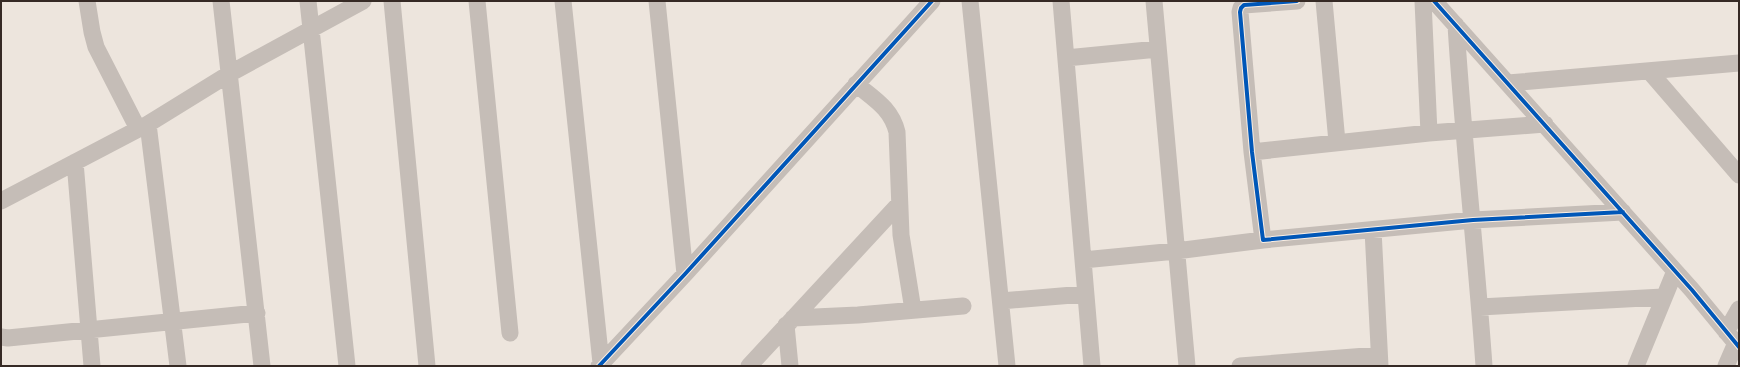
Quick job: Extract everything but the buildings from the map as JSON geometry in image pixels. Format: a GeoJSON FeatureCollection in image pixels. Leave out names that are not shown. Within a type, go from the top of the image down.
{"type":"FeatureCollection","features":[{"type":"Feature","properties":{"kind":"street"},"geometry":{"type":"LineString","coordinates":[[87,1],[96,47],[143,127],[173,321],[178,366]]}},
{"type":"Feature","properties":{"kind":"street"},"geometry":{"type":"LineString","coordinates":[[221,1],[262,366]]}},
{"type":"Feature","properties":{"kind":"street"},"geometry":{"type":"LineString","coordinates":[[308,1],[347,366]]}},
{"type":"Feature","properties":{"kind":"street"},"geometry":{"type":"LineString","coordinates":[[1,201],[143,127],[229,74],[363,1]]}},
{"type":"Feature","properties":{"kind":"street"},"geometry":{"type":"LineString","coordinates":[[392,1],[427,366]]}},
{"type":"Feature","properties":{"kind":"street"},"geometry":{"type":"LineString","coordinates":[[477,1],[510,333]]}},
{"type":"Feature","properties":{"kind":"street"},"geometry":{"type":"LineString","coordinates":[[563,1],[600,365]]}},
{"type":"Feature","properties":{"kind":"street"},"geometry":{"type":"LineString","coordinates":[[657,1],[685,274]]}},
{"type":"Feature","properties":{"kind":"street"},"geometry":{"type":"LineString","coordinates":[[600,365],[685,274],[932,1]]}},
{"type":"Feature","properties":{"kind":"street"},"geometry":{"type":"LineString","coordinates":[[970,1],[1007,366]]}},
{"type":"Feature","properties":{"kind":"street"},"geometry":{"type":"LineString","coordinates":[[1061,1],[1092,366]]}},
{"type":"Feature","properties":{"kind":"street"},"geometry":{"type":"LineString","coordinates":[[1154,1],[1187,366]]}},
{"type":"Feature","properties":{"kind":"street"},"geometry":{"type":"LineString","coordinates":[[1263,240],[1252,152],[1240,12],[1241,8],[1250,4],[1296,1]]}},
{"type":"Feature","properties":{"kind":"street"},"geometry":{"type":"LineString","coordinates":[[1324,1],[1337,142]]}},
{"type":"Feature","properties":{"kind":"street"},"geometry":{"type":"LineString","coordinates":[[1429,133],[1435,2]]}},
{"type":"Feature","properties":{"kind":"street"},"geometry":{"type":"LineString","coordinates":[[1435,2],[1623,212],[1734,341]]}},
{"type":"Feature","properties":{"kind":"street"},"geometry":{"type":"LineString","coordinates":[[1456,25],[1484,366]]}},
{"type":"Feature","properties":{"kind":"street"},"geometry":{"type":"LineString","coordinates":[[1066,58],[1158,49]]}},
{"type":"Feature","properties":{"kind":"street"},"geometry":{"type":"LineString","coordinates":[[1508,83],[1739,63]]}},
{"type":"Feature","properties":{"kind":"street"},"geometry":{"type":"LineString","coordinates":[[1649,71],[1736,164]]}},
{"type":"Feature","properties":{"kind":"street"},"geometry":{"type":"LineString","coordinates":[[856,84],[885,108],[894,120],[897,132],[901,235],[913,310]]}},
{"type":"Feature","properties":{"kind":"street"},"geometry":{"type":"LineString","coordinates":[[1252,152],[1429,133],[1545,124]]}},
{"type":"Feature","properties":{"kind":"street"},"geometry":{"type":"LineString","coordinates":[[74,162],[92,366]]}},
{"type":"Feature","properties":{"kind":"street"},"geometry":{"type":"LineString","coordinates":[[749,366],[899,204]]}},
{"type":"Feature","properties":{"kind":"street"},"geometry":{"type":"LineString","coordinates":[[1083,260],[1176,251],[1263,240],[1472,220],[1623,212]]}},
{"type":"Feature","properties":{"kind":"street"},"geometry":{"type":"LineString","coordinates":[[1240,366],[1379,361],[1373,230]]}},
{"type":"Feature","properties":{"kind":"street"},"geometry":{"type":"LineString","coordinates":[[1636,366],[1675,271]]}},
{"type":"Feature","properties":{"kind":"street"},"geometry":{"type":"LineString","coordinates":[[1001,301],[1085,294]]}},
{"type":"Feature","properties":{"kind":"street"},"geometry":{"type":"LineString","coordinates":[[1480,307],[1664,297]]}},
{"type":"Feature","properties":{"kind":"street"},"geometry":{"type":"LineString","coordinates":[[790,321],[963,306]]}},
{"type":"Feature","properties":{"kind":"street"},"geometry":{"type":"LineString","coordinates":[[1726,366],[1734,341],[1739,309]]}},
{"type":"Feature","properties":{"kind":"street"},"geometry":{"type":"LineString","coordinates":[[1,337],[8,338],[257,314]]}},
{"type":"Feature","properties":{"kind":"street"},"geometry":{"type":"LineString","coordinates":[[790,321],[790,366]]}},
{"type":"Feature","properties":{"kind":"cycle path"},"geometry":{"type":"LineString","coordinates":[[599,366],[685,274],[932,1]]}},
{"type":"Feature","properties":{"kind":"cycle path"},"geometry":{"type":"LineString","coordinates":[[1297,1],[1244,5],[1240,12],[1252,152],[1263,240],[1473,220],[1623,212]]}},
{"type":"Feature","properties":{"kind":"cycle path"},"geometry":{"type":"LineString","coordinates":[[1434,1],[1692,290],[1739,347]]}}]}
